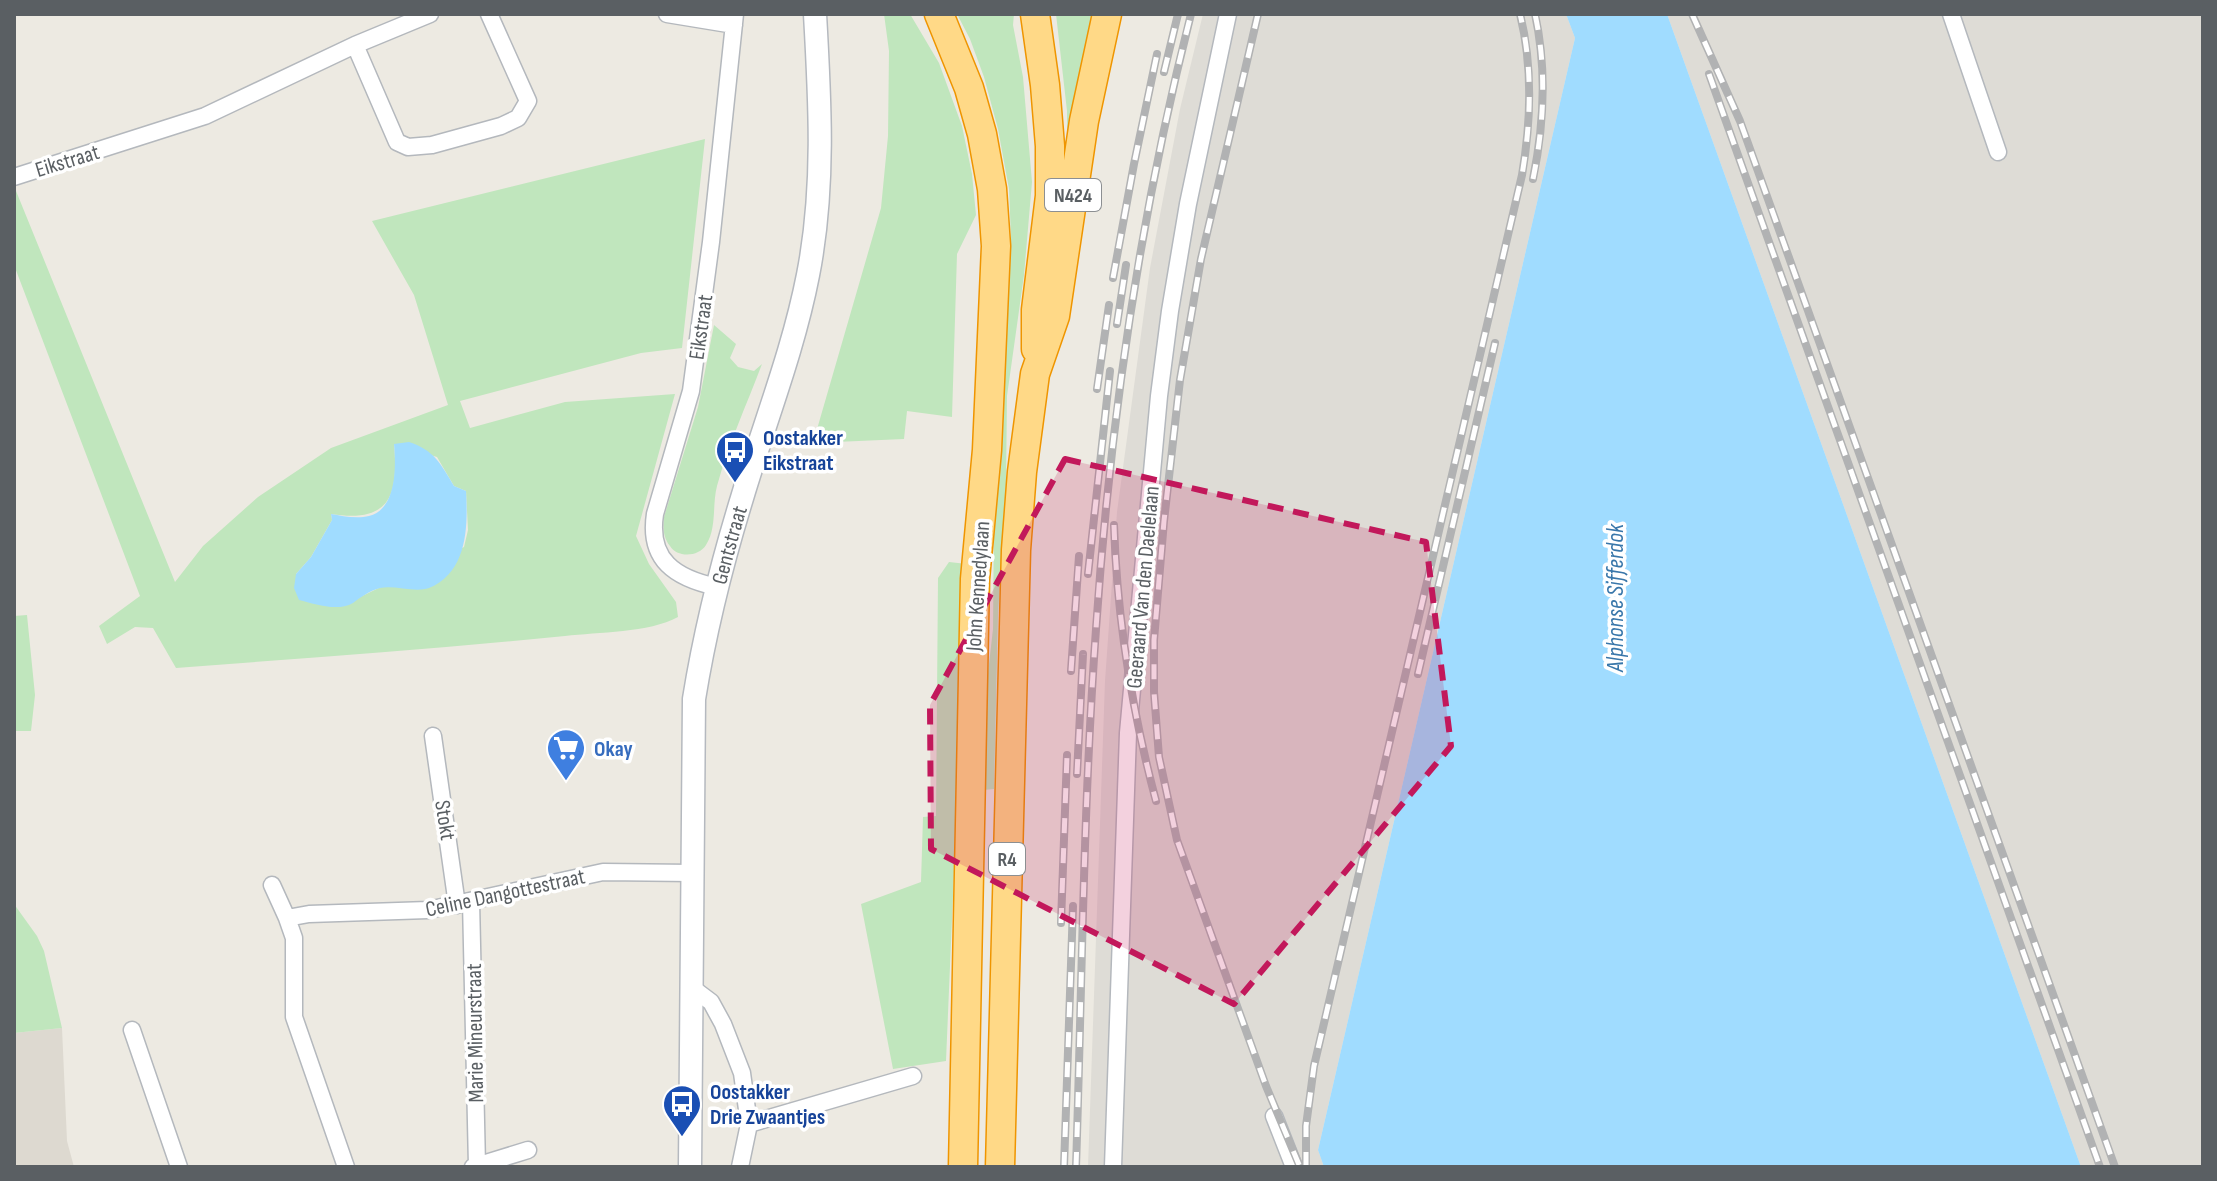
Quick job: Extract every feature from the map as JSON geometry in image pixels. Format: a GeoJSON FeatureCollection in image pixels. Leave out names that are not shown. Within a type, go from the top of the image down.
{"type":"FeatureCollection","features":[{"type":"Feature","properties":{"kind":"highway","name":"John Kennedylaan"},"geometry":{"type":"LineString","coordinates":[[939,14],[969,88],[982,134],[992,189],[996,246],[988,436],[975,579],[963,1167]]}},
{"type":"Feature","properties":{"kind":"highway","name":"R4"},"geometry":{"type":"LineString","coordinates":[[1035,14],[1050,146],[1050,196],[1036,310],[1035,374]]}},
{"type":"Feature","properties":{"kind":"highway","name":"John Kennedylaan"},"geometry":{"type":"LineString","coordinates":[[1000,1167],[1016,550],[1022,472],[1035,374],[1055,316],[1087,107],[1107,14]]}},
{"type":"Feature","properties":{"kind":"street","name":"Eikstraat"},"geometry":{"type":"LineString","coordinates":[[14,177],[205,116],[355,45],[430,14]]}},
{"type":"Feature","properties":{"kind":"street"},"geometry":{"type":"LineString","coordinates":[[355,45],[397,142],[408,147],[432,145],[501,126],[518,118],[528,101],[489,14]]}},
{"type":"Feature","properties":{"kind":"street","name":"Eikstraat"},"geometry":{"type":"LineString","coordinates":[[667,14],[734,20],[711,242],[691,391],[652,533],[656,551],[670,567],[700,583],[717,587]]}},
{"type":"Feature","properties":{"kind":"street","name":"Gentstraat"},"geometry":{"type":"LineString","coordinates":[[690,1167],[694,699],[717,587],[741,500],[781,379],[808,275],[820,160],[815,14]]}},
{"type":"Feature","properties":{"kind":"street","name":"Geeraard Van den Daelelaan"},"geometry":{"type":"LineString","coordinates":[[1113,1167],[1128,733],[1159,396],[1188,204],[1228,14]]}},
{"type":"Feature","properties":{"kind":"street"},"geometry":{"type":"LineString","coordinates":[[1951,14],[1998,152]]}},
{"type":"Feature","properties":{"kind":"street","name":"Stokt"},"geometry":{"type":"LineString","coordinates":[[433,736],[464,903]]}},
{"type":"Feature","properties":{"kind":"street","name":"Celine Dangottestraat"},"geometry":{"type":"LineString","coordinates":[[287,918],[309,914],[428,910],[603,872],[693,873]]}},
{"type":"Feature","properties":{"kind":"street"},"geometry":{"type":"LineString","coordinates":[[272,885],[294,938],[294,1017],[346,1167]]}},
{"type":"Feature","properties":{"kind":"street","name":"Marie Mineurstraat"},"geometry":{"type":"LineString","coordinates":[[464,903],[475,1166],[528,1150]]}},
{"type":"Feature","properties":{"kind":"street"},"geometry":{"type":"LineString","coordinates":[[691,987],[711,1002],[742,1073],[749,1124],[740,1167]]}},
{"type":"Feature","properties":{"kind":"street"},"geometry":{"type":"LineString","coordinates":[[132,1030],[179,1167]]}},
{"type":"Feature","properties":{"kind":"street"},"geometry":{"type":"LineString","coordinates":[[749,1124],[913,1076]]}},
{"type":"Feature","properties":{"kind":"street"},"geometry":{"type":"LineString","coordinates":[[1274,1116],[1294,1167]]}},
{"type":"Feature","properties":{"kind":"highlighted area"},"geometry":{"type":"Polygon","coordinates":[[[1065,459],[1426,542],[1451,746],[1234,1004],[931,849],[930,705],[1065,459]]]}},
{"type":"Feature","properties":{"kind":"shaded area"},"geometry":{"type":"Polygon","coordinates":[[[1203,14],[1566,14],[1575,38],[1318,1150],[1324,1167],[1088,1167],[1105,681],[1117,512],[1150,268],[1180,109],[1203,14]]]}},
{"type":"Feature","properties":{"kind":"shaded area"},"geometry":{"type":"Polygon","coordinates":[[[1667,14],[2203,14],[2203,1167],[2081,1167],[1667,14]]]}},
{"type":"Feature","properties":{"kind":"shaded area"},"geometry":{"type":"Polygon","coordinates":[[[62,1028],[67,1141],[74,1167],[14,1167],[14,1033],[62,1028]]]}},
{"type":"Feature","properties":{"kind":"green space"},"geometry":{"type":"Polygon","coordinates":[[[884,14],[910,14],[939,63],[962,126],[972,174],[976,215],[957,254],[952,417],[907,411],[904,439],[813,443],[881,208],[888,136],[889,51],[884,14]]]}},
{"type":"Feature","properties":{"kind":"green space"},"geometry":{"type":"Polygon","coordinates":[[[957,14],[1014,14],[1032,182],[1024,275],[1007,396],[994,789],[983,790],[984,708],[993,629],[994,514],[1011,238],[1009,189],[998,129],[984,77],[957,14]]]}},
{"type":"Feature","properties":{"kind":"green space"},"geometry":{"type":"Polygon","coordinates":[[[1056,14],[1094,14],[1067,143],[1067,111],[1056,14]]]}},
{"type":"Feature","properties":{"kind":"green space"},"geometry":{"type":"Polygon","coordinates":[[[705,139],[682,348],[641,353],[460,401],[470,428],[565,402],[675,394],[636,536],[649,564],[676,602],[678,617],[653,626],[623,631],[176,668],[153,628],[135,627],[107,644],[99,626],[140,596],[14,265],[14,186],[175,582],[203,546],[258,497],[331,448],[448,405],[414,295],[372,221],[705,139]],[[394,444],[394,479],[386,502],[378,510],[366,514],[331,514],[332,520],[311,557],[296,574],[358,598],[464,547],[468,530],[466,491],[454,486],[437,457],[394,444]]]}},
{"type":"Feature","properties":{"kind":"green space"},"geometry":{"type":"Polygon","coordinates":[[[714,325],[736,344],[730,358],[738,367],[754,371],[762,364],[721,471],[709,538],[703,549],[693,554],[683,554],[673,550],[666,539],[664,517],[698,407],[714,325]]]}},
{"type":"Feature","properties":{"kind":"green space"},"geometry":{"type":"Polygon","coordinates":[[[949,562],[967,564],[946,1061],[893,1069],[861,904],[921,882],[923,817],[936,816],[938,578],[949,562]]]}},
{"type":"Feature","properties":{"kind":"green space"},"geometry":{"type":"Polygon","coordinates":[[[27,615],[35,695],[31,731],[14,731],[14,616],[27,615]]]}},
{"type":"Feature","properties":{"kind":"green space"},"geometry":{"type":"Polygon","coordinates":[[[14,904],[44,951],[62,1028],[14,1033],[14,904]]]}},
{"type":"Feature","properties":{"kind":"water","name":"Alphonse Sifferdok"},"geometry":{"type":"Polygon","coordinates":[[[1566,14],[1667,14],[2081,1167],[1324,1167],[1318,1150],[1575,38],[1566,14]]]}},
{"type":"Feature","properties":{"kind":"water"},"geometry":{"type":"Polygon","coordinates":[[[409,442],[431,454],[454,486],[466,491],[467,518],[463,546],[452,571],[429,588],[380,588],[347,606],[326,606],[299,600],[294,588],[296,574],[311,557],[332,520],[331,514],[360,517],[378,512],[385,505],[393,486],[394,444],[409,442]]]}},
{"type":"Feature","properties":{"kind":"railway"},"geometry":{"type":"LineString","coordinates":[[1164,72],[1178,14]]}},
{"type":"Feature","properties":{"kind":"railway"},"geometry":{"type":"LineString","coordinates":[[1076,1167],[1088,763],[1102,551],[1119,396],[1142,242],[1191,14]]}},
{"type":"Feature","properties":{"kind":"railway"},"geometry":{"type":"LineString","coordinates":[[1258,14],[1201,259],[1180,380],[1154,640],[1154,692],[1159,757],[1177,840],[1266,1086],[1300,1167]]}},
{"type":"Feature","properties":{"kind":"railway"},"geometry":{"type":"LineString","coordinates":[[1306,1167],[1306,1126],[1314,1066],[1522,175],[1529,94],[1527,54],[1520,14]]}},
{"type":"Feature","properties":{"kind":"railway"},"geometry":{"type":"LineString","coordinates":[[1533,179],[1543,97],[1535,14]]}},
{"type":"Feature","properties":{"kind":"railway"},"geometry":{"type":"LineString","coordinates":[[1692,14],[1740,121],[2115,1167]]}},
{"type":"Feature","properties":{"kind":"railway"},"geometry":{"type":"LineString","coordinates":[[1113,278],[1157,54]]}},
{"type":"Feature","properties":{"kind":"railway"},"geometry":{"type":"LineString","coordinates":[[1709,74],[2100,1167]]}},
{"type":"Feature","properties":{"kind":"railway"},"geometry":{"type":"LineString","coordinates":[[1117,324],[1126,265]]}},
{"type":"Feature","properties":{"kind":"railway"},"geometry":{"type":"LineString","coordinates":[[1097,389],[1109,305]]}},
{"type":"Feature","properties":{"kind":"railway"},"geometry":{"type":"LineString","coordinates":[[1418,674],[1495,343]]}},
{"type":"Feature","properties":{"kind":"railway"},"geometry":{"type":"LineString","coordinates":[[1088,574],[1110,371]]}},
{"type":"Feature","properties":{"kind":"railway"},"geometry":{"type":"LineString","coordinates":[[1114,525],[1118,595],[1127,664],[1156,801]]}},
{"type":"Feature","properties":{"kind":"railway"},"geometry":{"type":"LineString","coordinates":[[1071,671],[1079,556]]}},
{"type":"Feature","properties":{"kind":"railway"},"geometry":{"type":"LineString","coordinates":[[1077,774],[1083,654]]}},
{"type":"Feature","properties":{"kind":"railway"},"geometry":{"type":"LineString","coordinates":[[1061,923],[1067,755]]}},
{"type":"Feature","properties":{"kind":"railway"},"geometry":{"type":"LineString","coordinates":[[1064,1167],[1073,906]]}},
{"type":"Feature","properties":{"kind":"place","name":"Oostakker Eikstraat"},"geometry":{"type":"Point","coordinates":[735,484]}},
{"type":"Feature","properties":{"kind":"place","name":"Okay"},"geometry":{"type":"Point","coordinates":[566,782]}},
{"type":"Feature","properties":{"kind":"place","name":"Oostakker Drie Zwaantjes"},"geometry":{"type":"Point","coordinates":[682,1138]}}]}
